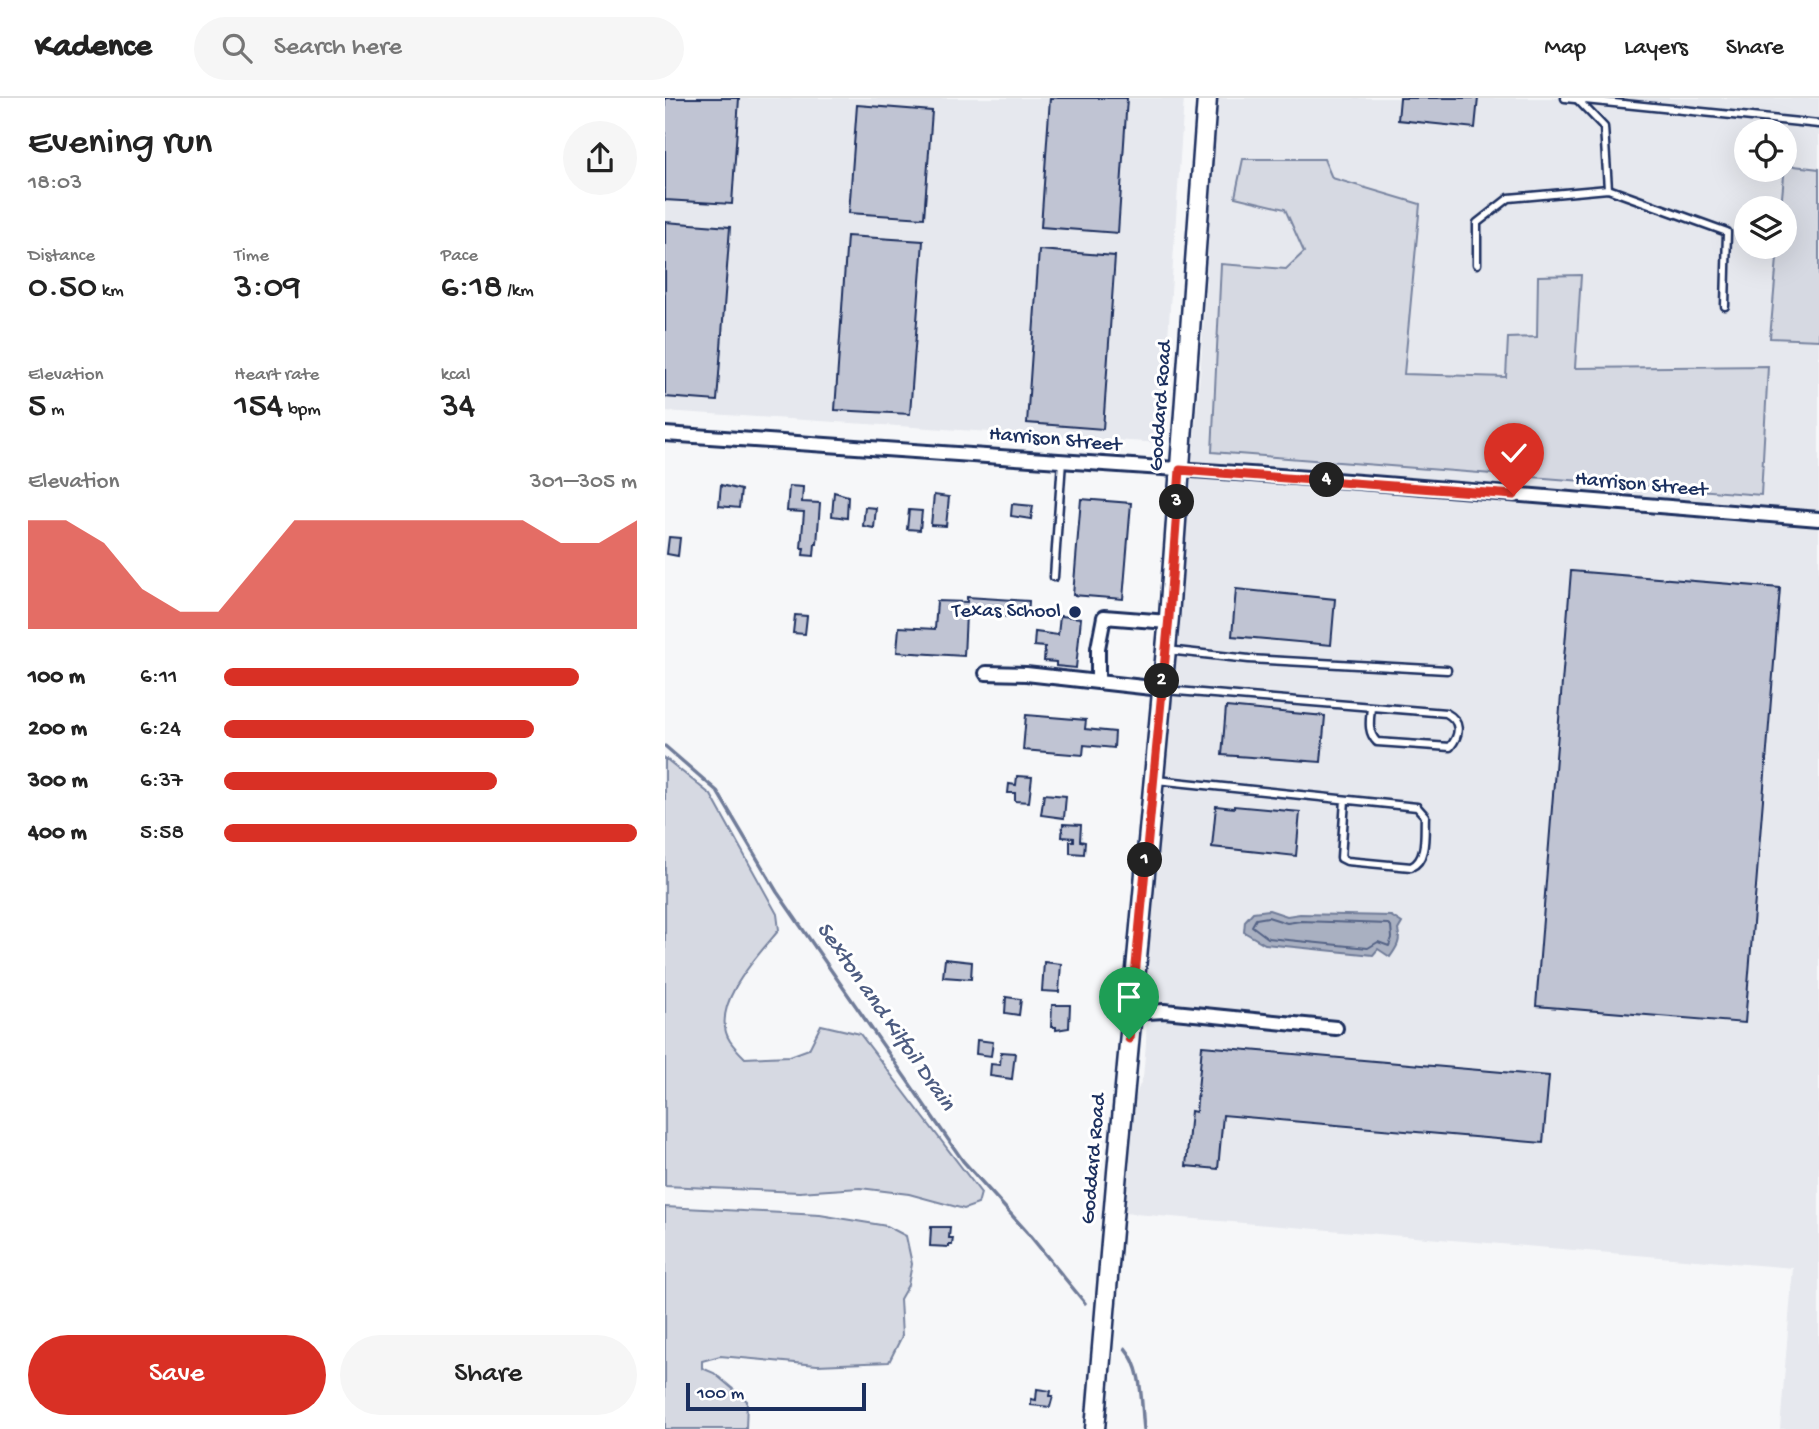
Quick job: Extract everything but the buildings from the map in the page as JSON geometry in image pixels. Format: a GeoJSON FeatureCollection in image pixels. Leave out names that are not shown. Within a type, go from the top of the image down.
{"type":"FeatureCollection","features":[{"type":"Feature","properties":{"kind":"main road","name":"Goddard Road"},"geometry":{"type":"LineString","coordinates":[[1095,1429],[1168,622],[1207,98]]}},
{"type":"Feature","properties":{"kind":"street","name":"Harrison Street"},"geometry":{"type":"LineString","coordinates":[[665,434],[1062,461],[1819,519]]}},
{"type":"Feature","properties":{"kind":"street"},"geometry":{"type":"LineString","coordinates":[[1098,681],[1098,648],[1104,617],[1168,622]]}},
{"type":"Feature","properties":{"kind":"street"},"geometry":{"type":"LineString","coordinates":[[986,673],[1098,681],[1161,690]]}},
{"type":"Feature","properties":{"kind":"street"},"geometry":{"type":"LineString","coordinates":[[1131,1013],[1164,1011],[1336,1028]]}},
{"type":"Feature","properties":{"kind":"lane"},"geometry":{"type":"LineString","coordinates":[[1565,98],[1819,124]]}},
{"type":"Feature","properties":{"kind":"lane"},"geometry":{"type":"LineString","coordinates":[[1576,99],[1604,127],[1608,190]]}},
{"type":"Feature","properties":{"kind":"lane"},"geometry":{"type":"LineString","coordinates":[[1477,264],[1477,223],[1509,198],[1608,190],[1727,232],[1725,306]]}},
{"type":"Feature","properties":{"kind":"lane"},"geometry":{"type":"LineString","coordinates":[[1054,578],[1062,461]]}},
{"type":"Feature","properties":{"kind":"lane"},"geometry":{"type":"LineString","coordinates":[[1165,650],[1249,659],[1447,670]]}},
{"type":"Feature","properties":{"kind":"lane"},"geometry":{"type":"LineString","coordinates":[[1161,690],[1371,706],[1446,712],[1454,717],[1458,725],[1457,738],[1450,747],[1377,742],[1369,729],[1371,706]]}},
{"type":"Feature","properties":{"kind":"lane"},"geometry":{"type":"LineString","coordinates":[[1152,780],[1417,807],[1425,816],[1422,858],[1411,867],[1347,861],[1341,858],[1345,800]]}},
{"type":"Feature","properties":{"kind":"shaded area"},"geometry":{"type":"Polygon","coordinates":[[[665,98],[1184,98],[1161,443],[665,411],[665,98]]]}},
{"type":"Feature","properties":{"kind":"shaded area"},"geometry":{"type":"Polygon","coordinates":[[[1217,98],[1819,98],[1819,1429],[1780,1429],[1793,1268],[1123,1213],[1133,1102],[1143,1077],[1148,960],[1201,362],[1217,98]]]}},
{"type":"Feature","properties":{"kind":"shaded area"},"geometry":{"type":"Polygon","coordinates":[[[1243,159],[1324,159],[1332,178],[1420,204],[1404,374],[1506,377],[1508,338],[1537,337],[1538,276],[1581,275],[1575,368],[1768,366],[1761,495],[1212,452],[1221,264],[1286,269],[1304,252],[1285,209],[1235,197],[1243,159]]]}},
{"type":"Feature","properties":{"kind":"shaded area"},"geometry":{"type":"Polygon","coordinates":[[[1797,166],[1819,169],[1819,340],[1770,338],[1777,259],[1797,259],[1797,196],[1782,196],[1783,182],[1797,182],[1797,166]]]}},
{"type":"Feature","properties":{"kind":"shaded area"},"geometry":{"type":"Polygon","coordinates":[[[665,758],[711,795],[777,914],[779,930],[748,967],[730,998],[725,1013],[725,1027],[730,1041],[745,1058],[790,1056],[809,1049],[821,1025],[860,1034],[981,1193],[978,1204],[964,1209],[909,1194],[860,1188],[799,1192],[665,1186],[665,758]]]}},
{"type":"Feature","properties":{"kind":"shaded area"},"geometry":{"type":"Polygon","coordinates":[[[665,1207],[820,1215],[887,1226],[906,1236],[912,1264],[908,1285],[900,1299],[902,1336],[889,1362],[817,1365],[720,1356],[702,1361],[702,1368],[714,1373],[747,1401],[746,1429],[665,1429],[665,1207]]]}},
{"type":"Feature","properties":{"kind":"water"},"geometry":{"type":"Polygon","coordinates":[[[1269,910],[1287,916],[1391,916],[1402,923],[1398,930],[1398,944],[1390,957],[1378,949],[1373,955],[1265,944],[1244,932],[1245,921],[1253,912],[1269,910]]]}},
{"type":"Feature","properties":{"kind":"waterway","name":"Sexton and Kilfoil Drain"},"geometry":{"type":"LineString","coordinates":[[665,746],[717,791],[777,892],[963,1161],[1027,1232],[1085,1303]]}},
{"type":"Feature","properties":{"kind":"waterway","name":"Sexton and Kilfoil Drain"},"geometry":{"type":"LineString","coordinates":[[1125,1348],[1138,1376],[1144,1429]]}},
{"type":"Feature","properties":{"kind":"place","name":"Texas School"},"geometry":{"type":"Point","coordinates":[1075,612]}},
{"type":"Feature","properties":{"kind":"route"},"geometry":{"type":"LineString","coordinates":[[1129,1039],[1169,617],[1180,470],[1514,495]]}}]}
